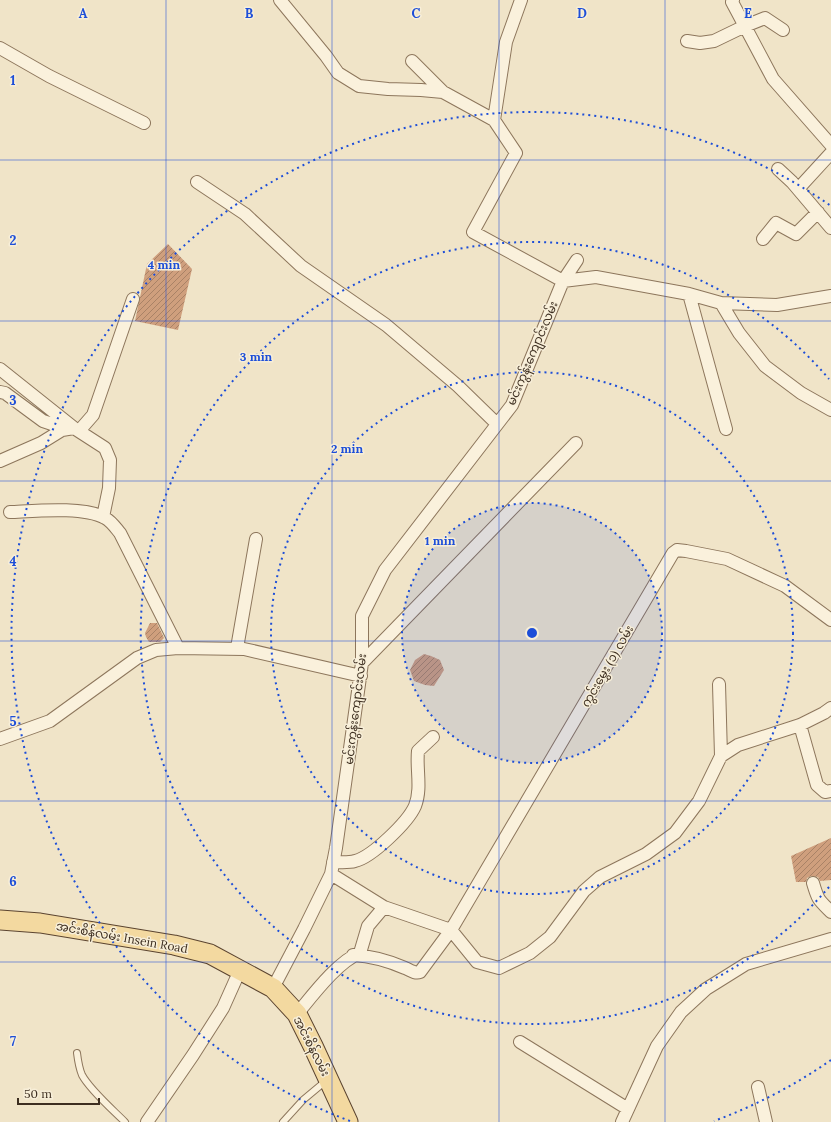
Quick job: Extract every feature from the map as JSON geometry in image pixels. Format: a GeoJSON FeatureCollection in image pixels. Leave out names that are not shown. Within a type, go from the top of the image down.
{"type":"FeatureCollection","features":[{"type":"Feature","properties":{"kind":"main road","name":"အင်းစိန်လမ်း Insein Road"},"geometry":{"type":"LineString","coordinates":[[0,920],[40,923],[174,945],[210,954],[240,970]]}},
{"type":"Feature","properties":{"kind":"main road","name":"အင်းစိန်လမ်း"},"geometry":{"type":"LineString","coordinates":[[240,970],[272,988],[297,1014],[348,1122]]}},
{"type":"Feature","properties":{"kind":"street"},"geometry":{"type":"LineString","coordinates":[[494,120],[506,42],[521,0]]}},
{"type":"Feature","properties":{"kind":"street"},"geometry":{"type":"LineString","coordinates":[[733,0],[732,2],[773,79],[831,145]]}},
{"type":"Feature","properties":{"kind":"street"},"geometry":{"type":"LineString","coordinates":[[287,2],[338,73],[359,86],[443,92]]}},
{"type":"Feature","properties":{"kind":"street"},"geometry":{"type":"LineString","coordinates":[[687,41],[700,44],[714,41],[765,18],[783,30]]}},
{"type":"Feature","properties":{"kind":"street"},"geometry":{"type":"LineString","coordinates":[[0,48],[49,76],[144,123]]}},
{"type":"Feature","properties":{"kind":"street"},"geometry":{"type":"LineString","coordinates":[[412,61],[443,92],[494,120],[516,153],[473,232],[563,281],[596,277],[689,294],[721,303],[777,305],[831,296]]}},
{"type":"Feature","properties":{"kind":"street"},"geometry":{"type":"LineString","coordinates":[[798,189],[831,153]]}},
{"type":"Feature","properties":{"kind":"street"},"geometry":{"type":"LineString","coordinates":[[778,169],[798,189],[831,228]]}},
{"type":"Feature","properties":{"kind":"street"},"geometry":{"type":"LineString","coordinates":[[197,182],[245,214],[301,266],[386,325],[458,386],[497,424]]}},
{"type":"Feature","properties":{"kind":"street"},"geometry":{"type":"LineString","coordinates":[[763,239],[776,222],[796,234],[818,212]]}},
{"type":"Feature","properties":{"kind":"street","name":"မင်းကွန်းကျောင်းလမ်း"},"geometry":{"type":"LineString","coordinates":[[272,988],[304,929],[332,868],[361,676],[362,616],[385,570],[512,405],[563,281],[577,260]]}},
{"type":"Feature","properties":{"kind":"street"},"geometry":{"type":"LineString","coordinates":[[689,294],[726,429]]}},
{"type":"Feature","properties":{"kind":"street"},"geometry":{"type":"LineString","coordinates":[[0,461],[40,443],[62,430],[77,430],[93,416],[133,299]]}},
{"type":"Feature","properties":{"kind":"street"},"geometry":{"type":"LineString","coordinates":[[721,303],[739,333],[765,366],[801,393],[831,410]]}},
{"type":"Feature","properties":{"kind":"street"},"geometry":{"type":"LineString","coordinates":[[0,370],[77,430],[105,448],[110,460],[109,488],[103,517]]}},
{"type":"Feature","properties":{"kind":"street"},"geometry":{"type":"LineString","coordinates":[[0,392],[5,393],[43,421],[62,430]]}},
{"type":"Feature","properties":{"kind":"street"},"geometry":{"type":"LineString","coordinates":[[362,663],[576,444]]}},
{"type":"Feature","properties":{"kind":"street"},"geometry":{"type":"LineString","coordinates":[[10,512],[75,511],[103,517],[111,522],[120,532],[178,648]]}},
{"type":"Feature","properties":{"kind":"street"},"geometry":{"type":"LineString","coordinates":[[237,648],[256,539]]}},
{"type":"Feature","properties":{"kind":"street","name":"ကွင်းမွှေး (၁) လမ်း"},"geometry":{"type":"LineString","coordinates":[[353,955],[366,956],[418,973],[435,953],[451,930],[673,553],[677,550],[727,559],[785,586],[831,620]]}},
{"type":"Feature","properties":{"kind":"street"},"geometry":{"type":"LineString","coordinates":[[0,739],[50,721],[137,658],[156,650],[178,648],[237,648],[252,650],[361,676]]}},
{"type":"Feature","properties":{"kind":"street"},"geometry":{"type":"LineString","coordinates":[[332,868],[384,907],[451,930],[478,962],[499,968],[530,953],[550,937],[584,892],[600,877],[646,854],[675,833],[699,801],[720,756],[719,684]]}},
{"type":"Feature","properties":{"kind":"street"},"geometry":{"type":"LineString","coordinates":[[720,756],[738,745],[800,725],[831,708]]}},
{"type":"Feature","properties":{"kind":"street"},"geometry":{"type":"LineString","coordinates":[[800,725],[817,785],[825,792],[831,791]]}},
{"type":"Feature","properties":{"kind":"street"},"geometry":{"type":"LineString","coordinates":[[332,868],[355,861],[367,855],[387,840],[404,822],[415,806],[419,784],[417,762],[418,751],[433,737]]}},
{"type":"Feature","properties":{"kind":"street"},"geometry":{"type":"LineString","coordinates":[[812,882],[818,899],[831,912]]}},
{"type":"Feature","properties":{"kind":"street"},"geometry":{"type":"LineString","coordinates":[[297,1014],[328,977],[353,955],[360,953],[368,926],[384,907]]}},
{"type":"Feature","properties":{"kind":"street"},"geometry":{"type":"LineString","coordinates":[[622,1122],[657,1046],[681,1012],[706,989],[746,964],[831,940]]}},
{"type":"Feature","properties":{"kind":"street"},"geometry":{"type":"LineString","coordinates":[[147,1122],[194,1055],[223,1008],[240,970]]}},
{"type":"Feature","properties":{"kind":"street"},"geometry":{"type":"LineString","coordinates":[[520,1042],[628,1109]]}},
{"type":"Feature","properties":{"kind":"street"},"geometry":{"type":"LineString","coordinates":[[758,1087],[766,1122]]}},
{"type":"Feature","properties":{"kind":"lane"},"geometry":{"type":"LineString","coordinates":[[77,1053],[78,1064],[86,1081],[125,1122]]}},
{"type":"Feature","properties":{"kind":"lane"},"geometry":{"type":"LineString","coordinates":[[283,1122],[302,1100],[328,1079]]}},
{"type":"Feature","properties":{"kind":"building"},"geometry":{"type":"Polygon","coordinates":[[[168,244],[192,269],[178,330],[135,321],[147,264],[168,244]]]}},
{"type":"Feature","properties":{"kind":"building"},"geometry":{"type":"Polygon","coordinates":[[[150,623],[157,623],[164,638],[160,642],[149,642],[146,637],[145,633],[150,623]]]}},
{"type":"Feature","properties":{"kind":"building"},"geometry":{"type":"Polygon","coordinates":[[[424,654],[440,660],[444,670],[434,686],[425,685],[414,681],[410,670],[415,660],[424,654]]]}},
{"type":"Feature","properties":{"kind":"building"},"geometry":{"type":"Polygon","coordinates":[[[831,838],[831,880],[820,881],[818,877],[811,876],[807,878],[806,882],[796,882],[791,856],[831,838]]]}}]}
